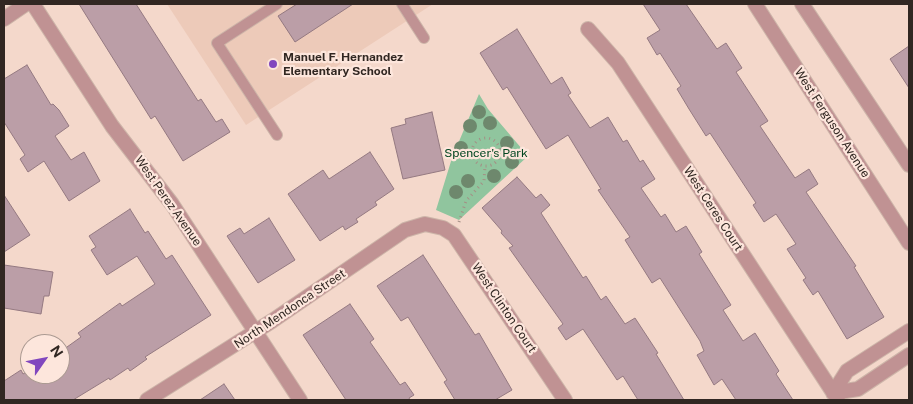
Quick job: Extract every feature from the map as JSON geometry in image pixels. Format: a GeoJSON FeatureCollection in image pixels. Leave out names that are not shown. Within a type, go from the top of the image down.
{"type":"FeatureCollection","features":[{"type":"Feature","properties":{"kind":"street"},"geometry":{"type":"LineString","coordinates":[[4,19],[26,4]]}},
{"type":"Feature","properties":{"kind":"street","name":"West Perez Avenue"},"geometry":{"type":"LineString","coordinates":[[32,4],[105,115],[169,199],[300,400]]}},
{"type":"Feature","properties":{"kind":"street","name":"West Ferguson Avenue"},"geometry":{"type":"LineString","coordinates":[[756,4],[909,243]]}},
{"type":"Feature","properties":{"kind":"street"},"geometry":{"type":"LineString","coordinates":[[802,4],[909,162]]}},
{"type":"Feature","properties":{"kind":"street","name":"West Ceres Court"},"geometry":{"type":"LineString","coordinates":[[588,29],[618,63],[836,397]]}},
{"type":"Feature","properties":{"kind":"street","name":"North Mendonca Street"},"geometry":{"type":"LineString","coordinates":[[147,400],[256,332],[405,230],[415,225],[434,224]]}},
{"type":"Feature","properties":{"kind":"street","name":"West Clinton Court"},"geometry":{"type":"LineString","coordinates":[[434,224],[454,235],[565,400]]}},
{"type":"Feature","properties":{"kind":"street"},"geometry":{"type":"LineString","coordinates":[[836,397],[847,371],[909,331]]}},
{"type":"Feature","properties":{"kind":"street"},"geometry":{"type":"LineString","coordinates":[[836,397],[858,389],[909,355]]}},
{"type":"Feature","properties":{"kind":"lane"},"geometry":{"type":"LineString","coordinates":[[276,135],[217,43],[277,4]]}},
{"type":"Feature","properties":{"kind":"lane"},"geometry":{"type":"LineString","coordinates":[[402,4],[424,38]]}},
{"type":"Feature","properties":{"kind":"path"},"geometry":{"type":"LineString","coordinates":[[485,138],[494,140],[500,152],[494,164],[485,166],[476,162],[472,154],[476,141],[485,138]]}},
{"type":"Feature","properties":{"kind":"path"},"geometry":{"type":"LineString","coordinates":[[454,235],[466,201],[484,181],[485,166]]}},
{"type":"Feature","properties":{"kind":"shaded area","name":"Manuel F. Hernandez Elementary School"},"geometry":{"type":"Polygon","coordinates":[[[167,4],[433,4],[246,125],[167,4]]]}},
{"type":"Feature","properties":{"kind":"green space","name":"Spencer's Park"},"geometry":{"type":"Polygon","coordinates":[[[479,94],[488,109],[528,156],[459,220],[436,210],[452,158],[479,94]]]}},
{"type":"Feature","properties":{"kind":"building"},"geometry":{"type":"Polygon","coordinates":[[[79,4],[136,4],[198,101],[201,99],[216,122],[222,119],[230,132],[183,161],[155,116],[151,119],[79,4]]]}},
{"type":"Feature","properties":{"kind":"building"},"geometry":{"type":"Polygon","coordinates":[[[297,4],[353,4],[295,42],[278,16],[297,4]]]}},
{"type":"Feature","properties":{"kind":"building"},"geometry":{"type":"Polygon","coordinates":[[[643,4],[686,4],[717,49],[726,43],[742,68],[736,72],[768,121],[760,126],[795,178],[809,169],[818,184],[806,192],[856,266],[854,267],[884,317],[847,339],[818,291],[813,295],[803,280],[806,278],[787,249],[796,244],[776,214],[764,222],[753,205],[756,203],[710,133],[706,136],[677,89],[681,86],[660,53],[657,55],[647,38],[660,30],[643,4]]]}},
{"type":"Feature","properties":{"kind":"building"},"geometry":{"type":"Polygon","coordinates":[[[517,29],[551,84],[562,77],[571,93],[568,95],[590,128],[608,117],[623,142],[627,140],[640,162],[643,160],[655,179],[641,188],[661,217],[665,214],[676,232],[686,226],[702,252],[699,254],[731,305],[723,310],[743,341],[755,333],[779,371],[776,374],[793,400],[736,400],[722,379],[714,385],[697,355],[704,351],[700,341],[660,278],[652,283],[625,240],[630,237],[598,190],[601,189],[568,135],[546,149],[507,87],[503,90],[480,53],[517,29]]]}},
{"type":"Feature","properties":{"kind":"building"},"geometry":{"type":"Polygon","coordinates":[[[909,46],[909,88],[890,59],[909,46]]]}},
{"type":"Feature","properties":{"kind":"building"},"geometry":{"type":"Polygon","coordinates":[[[27,65],[51,105],[53,104],[59,110],[69,126],[55,136],[71,160],[84,152],[100,181],[69,201],[44,161],[28,172],[20,159],[25,155],[4,122],[4,79],[27,65]]]}},
{"type":"Feature","properties":{"kind":"building"},"geometry":{"type":"Polygon","coordinates":[[[432,112],[445,170],[403,179],[391,128],[406,124],[405,119],[432,112]]]}},
{"type":"Feature","properties":{"kind":"building"},"geometry":{"type":"Polygon","coordinates":[[[370,152],[394,189],[375,202],[377,205],[356,219],[358,222],[345,230],[343,226],[320,241],[288,194],[323,170],[329,179],[370,152]]]}},
{"type":"Feature","properties":{"kind":"building"},"geometry":{"type":"Polygon","coordinates":[[[517,177],[536,198],[541,194],[550,205],[541,213],[583,278],[586,276],[601,300],[606,296],[625,324],[635,318],[658,353],[656,354],[684,400],[638,400],[623,376],[617,380],[583,329],[566,340],[558,328],[563,324],[509,248],[513,246],[482,208],[517,177]]]}},
{"type":"Feature","properties":{"kind":"building"},"geometry":{"type":"Polygon","coordinates":[[[4,195],[30,235],[4,252],[4,195]]]}},
{"type":"Feature","properties":{"kind":"building"},"geometry":{"type":"Polygon","coordinates":[[[130,209],[145,233],[148,231],[166,259],[172,255],[211,315],[145,357],[147,359],[130,371],[128,368],[73,400],[4,400],[4,381],[20,371],[20,384],[70,384],[70,345],[81,337],[78,333],[120,303],[122,306],[155,284],[137,256],[107,275],[91,250],[96,247],[89,236],[130,209]]]}},
{"type":"Feature","properties":{"kind":"building"},"geometry":{"type":"Polygon","coordinates":[[[269,218],[295,260],[258,283],[227,236],[240,228],[244,234],[269,218]]]}},
{"type":"Feature","properties":{"kind":"building"},"geometry":{"type":"Polygon","coordinates":[[[423,255],[475,335],[479,333],[512,390],[495,400],[455,400],[444,382],[447,380],[408,317],[401,321],[377,286],[423,255]]]}},
{"type":"Feature","properties":{"kind":"building"},"geometry":{"type":"Polygon","coordinates":[[[4,265],[53,272],[49,296],[44,296],[41,314],[4,308],[4,265]]]}},
{"type":"Feature","properties":{"kind":"building"},"geometry":{"type":"Polygon","coordinates":[[[350,304],[374,339],[370,342],[400,385],[405,382],[414,395],[409,398],[410,400],[346,400],[303,335],[350,304]]]}},
{"type":"Feature","properties":{"kind":"building"},"geometry":{"type":"Polygon","coordinates":[[[224,384],[235,400],[200,400],[224,384]]]}},
{"type":"Feature","properties":{"kind":"place","name":"Manuel F. Hernandez Elementary School"},"geometry":{"type":"Point","coordinates":[273,64]}}]}
